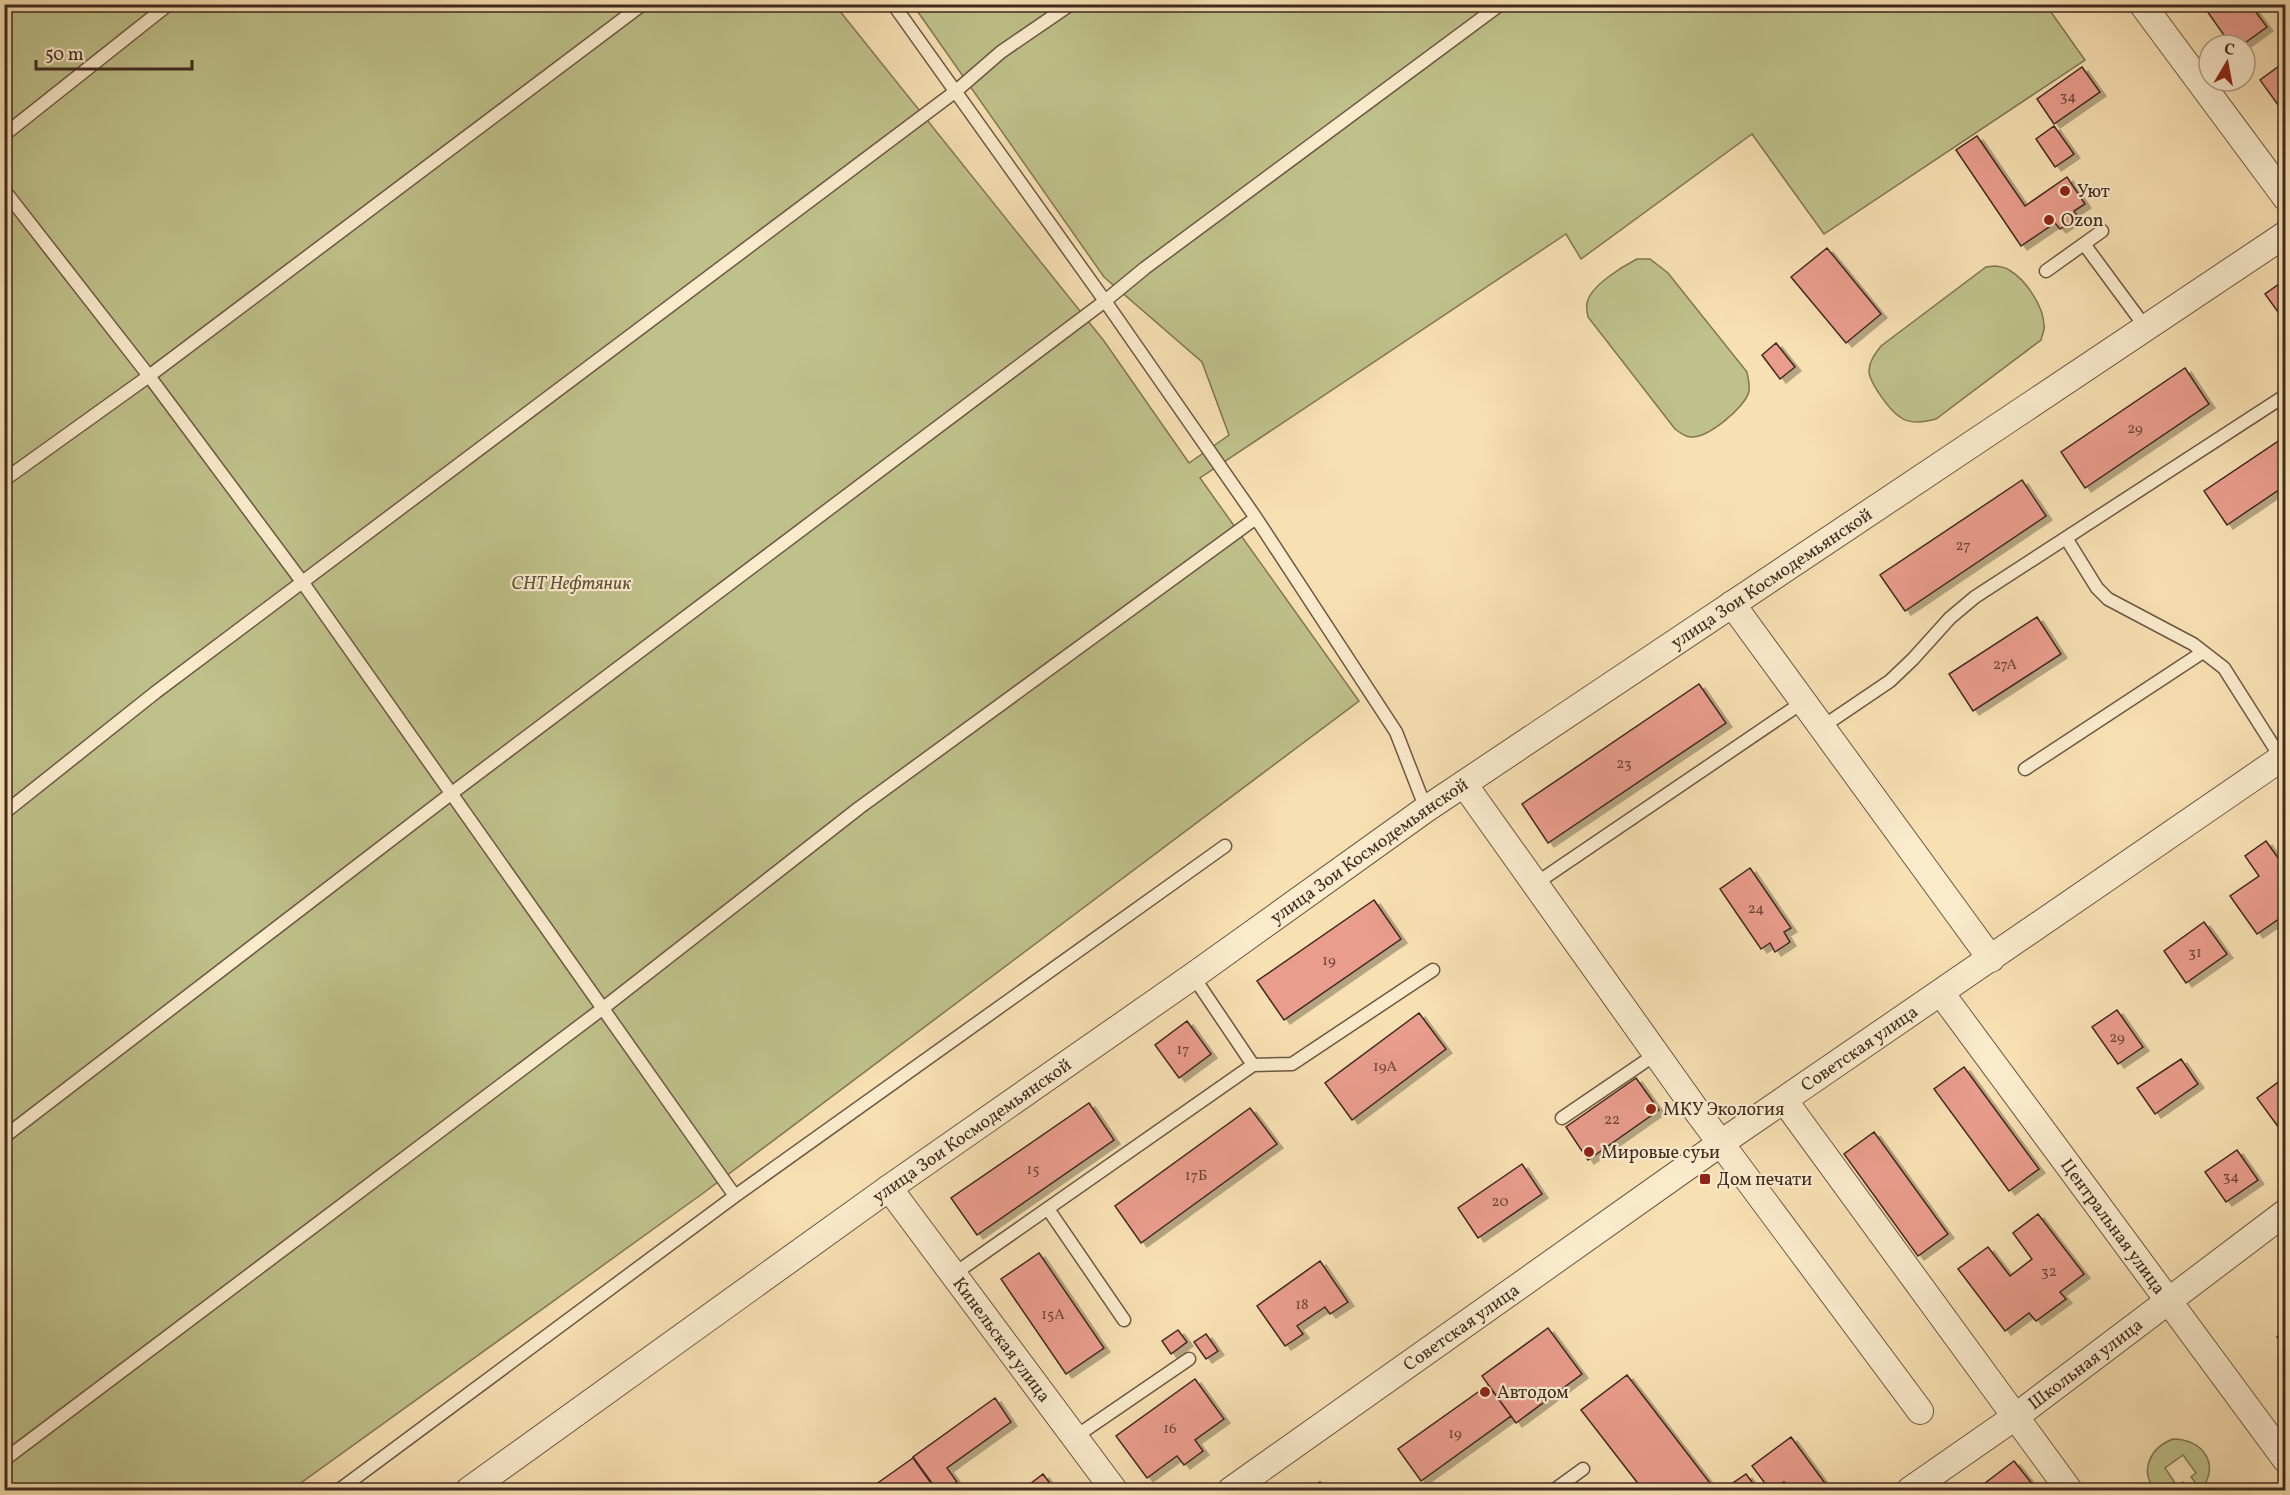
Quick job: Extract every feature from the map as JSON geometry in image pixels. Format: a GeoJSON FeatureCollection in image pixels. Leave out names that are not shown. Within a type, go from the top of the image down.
{"type":"FeatureCollection","features":[{"type":"Feature","properties":{"kind":"street"},"geometry":{"type":"LineString","coordinates":[[2142,4],[2286,198]]}},
{"type":"Feature","properties":{"kind":"street","name":"улица Зои Космодемьянской"},"geometry":{"type":"LineString","coordinates":[[469,1491],[890,1188],[1193,976],[1426,809],[2286,234]]}},
{"type":"Feature","properties":{"kind":"street"},"geometry":{"type":"LineString","coordinates":[[1732,604],[1991,959]]}},
{"type":"Feature","properties":{"kind":"street","name":"Советская улица"},"geometry":{"type":"LineString","coordinates":[[1231,1491],[1721,1143],[2283,757]]}},
{"type":"Feature","properties":{"kind":"street"},"geometry":{"type":"LineString","coordinates":[[1464,784],[1721,1143],[1920,1411]]}},
{"type":"Feature","properties":{"kind":"street","name":"Центральная улица"},"geometry":{"type":"LineString","coordinates":[[1941,993],[2286,1460]]}},
{"type":"Feature","properties":{"kind":"street"},"geometry":{"type":"LineString","coordinates":[[1784,1100],[2069,1491]]}},
{"type":"Feature","properties":{"kind":"street","name":"Кинельская улица"},"geometry":{"type":"LineString","coordinates":[[890,1188],[1114,1491]]}},
{"type":"Feature","properties":{"kind":"street","name":"Школьная улица"},"geometry":{"type":"LineString","coordinates":[[1910,1491],[2015,1417],[2286,1212]]}},
{"type":"Feature","properties":{"kind":"lane"},"geometry":{"type":"LineString","coordinates":[[4,135],[169,4]]}},
{"type":"Feature","properties":{"kind":"lane"},"geometry":{"type":"LineString","coordinates":[[4,480],[149,376],[643,4]]}},
{"type":"Feature","properties":{"kind":"lane"},"geometry":{"type":"LineString","coordinates":[[893,4],[1105,301],[1256,518],[1396,732],[1426,809]]}},
{"type":"Feature","properties":{"kind":"lane"},"geometry":{"type":"LineString","coordinates":[[4,813],[156,692],[956,91],[1001,52],[1071,4]]}},
{"type":"Feature","properties":{"kind":"lane"},"geometry":{"type":"LineString","coordinates":[[4,1137],[452,793],[1105,301],[1145,268],[1501,4]]}},
{"type":"Feature","properties":{"kind":"lane"},"geometry":{"type":"LineString","coordinates":[[4,190],[149,376],[303,583],[735,1196]]}},
{"type":"Feature","properties":{"kind":"lane"},"geometry":{"type":"LineString","coordinates":[[2046,271],[2102,231]]}},
{"type":"Feature","properties":{"kind":"lane"},"geometry":{"type":"LineString","coordinates":[[2085,244],[2146,328]]}},
{"type":"Feature","properties":{"kind":"lane"},"geometry":{"type":"LineString","coordinates":[[1822,727],[1890,681],[1914,659],[1950,618],[1975,597],[2286,395]]}},
{"type":"Feature","properties":{"kind":"lane"},"geometry":{"type":"LineString","coordinates":[[4,1460],[602,1009],[859,808],[1256,518]]}},
{"type":"Feature","properties":{"kind":"lane"},"geometry":{"type":"LineString","coordinates":[[2066,538],[2097,588],[2108,599],[2204,652],[2224,668],[2283,757]]}},
{"type":"Feature","properties":{"kind":"lane"},"geometry":{"type":"LineString","coordinates":[[2025,769],[2204,652]]}},
{"type":"Feature","properties":{"kind":"lane"},"geometry":{"type":"LineString","coordinates":[[1535,884],[1803,702]]}},
{"type":"Feature","properties":{"kind":"lane"},"geometry":{"type":"LineString","coordinates":[[339,1491],[735,1196],[1225,846]]}},
{"type":"Feature","properties":{"kind":"lane"},"geometry":{"type":"LineString","coordinates":[[954,1274],[1254,1065],[1292,1064],[1433,970]]}},
{"type":"Feature","properties":{"kind":"lane"},"geometry":{"type":"LineString","coordinates":[[1193,976],[1254,1065]]}},
{"type":"Feature","properties":{"kind":"lane"},"geometry":{"type":"LineString","coordinates":[[1562,1118],[1656,1053]]}},
{"type":"Feature","properties":{"kind":"lane"},"geometry":{"type":"LineString","coordinates":[[1048,1209],[1124,1320]]}},
{"type":"Feature","properties":{"kind":"lane"},"geometry":{"type":"LineString","coordinates":[[1075,1437],[1189,1359]]}},
{"type":"Feature","properties":{"kind":"lane"},"geometry":{"type":"LineString","coordinates":[[1554,1491],[1583,1469]]}},
{"type":"Feature","properties":{"kind":"green space","name":"СНТ Нефтяник"},"geometry":{"type":"Polygon","coordinates":[[[5,5],[835,5],[1104,341],[1189,463],[1229,435],[1202,362],[1104,277],[913,5],[2046,5],[2085,60],[1824,234],[1752,134],[1581,259],[1566,234],[1200,478],[1359,701],[702,1194],[291,1490],[5,1490],[5,5]]]}},
{"type":"Feature","properties":{"kind":"green space"},"geometry":{"type":"Polygon","coordinates":[[[1637,259],[1650,259],[1668,273],[1747,372],[1749,391],[1741,405],[1716,427],[1698,436],[1687,436],[1675,429],[1588,317],[1587,303],[1594,290],[1600,283],[1637,259]]]}},
{"type":"Feature","properties":{"kind":"green space"},"geometry":{"type":"Polygon","coordinates":[[[1986,267],[2006,268],[2015,274],[2037,302],[2043,318],[2044,329],[2041,340],[1936,419],[1918,422],[1904,420],[1891,409],[1872,382],[1869,371],[1873,357],[1881,346],[1986,267]]]}},
{"type":"Feature","properties":{"kind":"green space"},"geometry":{"type":"Polygon","coordinates":[[[2173,1439],[2193,1443],[2206,1455],[2209,1471],[2207,1481],[2201,1490],[2191,1477],[2196,1473],[2183,1455],[2165,1468],[2177,1486],[2183,1482],[2189,1490],[2156,1490],[2151,1483],[2148,1475],[2149,1460],[2159,1448],[2173,1439]]]}},
{"type":"Feature","properties":{"kind":"building"},"geometry":{"type":"Polygon","coordinates":[[[2202,4],[2250,4],[2267,27],[2257,34],[2223,33],[2202,4]]]}},
{"type":"Feature","properties":{"kind":"building"},"geometry":{"type":"Polygon","coordinates":[[[2286,61],[2286,116],[2260,80],[2286,61]]]}},
{"type":"Feature","properties":{"kind":"building"},"geometry":{"type":"Polygon","coordinates":[[[2082,67],[2100,92],[2054,124],[2037,99],[2082,67]]]}},
{"type":"Feature","properties":{"kind":"building"},"geometry":{"type":"Polygon","coordinates":[[[2054,126],[2074,154],[2055,167],[2036,139],[2054,126]]]}},
{"type":"Feature","properties":{"kind":"building"},"geometry":{"type":"Polygon","coordinates":[[[1977,136],[2025,206],[2067,177],[2085,204],[2074,211],[2078,217],[2060,229],[2055,223],[2021,246],[1956,150],[1977,136]]]}},
{"type":"Feature","properties":{"kind":"building"},"geometry":{"type":"Polygon","coordinates":[[[1827,248],[1881,314],[1846,343],[1791,277],[1827,248]]]}},
{"type":"Feature","properties":{"kind":"building"},"geometry":{"type":"Polygon","coordinates":[[[2286,279],[2286,323],[2265,294],[2286,279]]]}},
{"type":"Feature","properties":{"kind":"building"},"geometry":{"type":"Polygon","coordinates":[[[1776,343],[1795,367],[1780,379],[1762,355],[1776,343]]]}},
{"type":"Feature","properties":{"kind":"building"},"geometry":{"type":"Polygon","coordinates":[[[2185,368],[2209,404],[2085,488],[2061,452],[2185,368]]]}},
{"type":"Feature","properties":{"kind":"building"},"geometry":{"type":"Polygon","coordinates":[[[2286,436],[2286,485],[2227,525],[2204,491],[2286,436]]]}},
{"type":"Feature","properties":{"kind":"building"},"geometry":{"type":"Polygon","coordinates":[[[2022,480],[2046,516],[1905,611],[1880,575],[2022,480]]]}},
{"type":"Feature","properties":{"kind":"building"},"geometry":{"type":"Polygon","coordinates":[[[2037,617],[2061,654],[1973,711],[1949,674],[2037,617]]]}},
{"type":"Feature","properties":{"kind":"building"},"geometry":{"type":"Polygon","coordinates":[[[1699,684],[1726,723],[1548,843],[1522,804],[1699,684]]]}},
{"type":"Feature","properties":{"kind":"building"},"geometry":{"type":"Polygon","coordinates":[[[2266,841],[2286,869],[2286,914],[2257,934],[2230,896],[2259,876],[2245,856],[2266,841]]]}},
{"type":"Feature","properties":{"kind":"building"},"geometry":{"type":"Polygon","coordinates":[[[1750,868],[1791,928],[1784,932],[1790,942],[1775,952],[1770,943],[1761,949],[1720,889],[1750,868]]]}},
{"type":"Feature","properties":{"kind":"building"},"geometry":{"type":"Polygon","coordinates":[[[1374,900],[1401,939],[1284,1020],[1257,981],[1374,900]]]}},
{"type":"Feature","properties":{"kind":"building"},"geometry":{"type":"Polygon","coordinates":[[[2204,922],[2227,954],[2186,983],[2164,951],[2204,922]]]}},
{"type":"Feature","properties":{"kind":"building"},"geometry":{"type":"Polygon","coordinates":[[[2117,1010],[2143,1047],[2118,1064],[2092,1027],[2117,1010]]]}},
{"type":"Feature","properties":{"kind":"building"},"geometry":{"type":"Polygon","coordinates":[[[1419,1013],[1446,1049],[1352,1120],[1325,1083],[1419,1013]]]}},
{"type":"Feature","properties":{"kind":"building"},"geometry":{"type":"Polygon","coordinates":[[[1187,1021],[1211,1054],[1179,1078],[1155,1045],[1187,1021]]]}},
{"type":"Feature","properties":{"kind":"building"},"geometry":{"type":"Polygon","coordinates":[[[2181,1059],[2198,1084],[2155,1114],[2137,1088],[2181,1059]]]}},
{"type":"Feature","properties":{"kind":"building"},"geometry":{"type":"Polygon","coordinates":[[[1964,1067],[2039,1169],[2009,1191],[1934,1089],[1964,1067]]]}},
{"type":"Feature","properties":{"kind":"building"},"geometry":{"type":"Polygon","coordinates":[[[2285,1077],[2286,1123],[2279,1128],[2257,1098],[2285,1077]]]}},
{"type":"Feature","properties":{"kind":"building"},"geometry":{"type":"Polygon","coordinates":[[[1636,1078],[1659,1110],[1588,1160],[1566,1127],[1636,1078]]]}},
{"type":"Feature","properties":{"kind":"building"},"geometry":{"type":"Polygon","coordinates":[[[1089,1103],[1114,1140],[977,1235],[951,1198],[1089,1103]]]}},
{"type":"Feature","properties":{"kind":"building"},"geometry":{"type":"Polygon","coordinates":[[[1250,1108],[1277,1144],[1141,1243],[1115,1206],[1250,1108]]]}},
{"type":"Feature","properties":{"kind":"building"},"geometry":{"type":"Polygon","coordinates":[[[1874,1132],[1948,1234],[1918,1256],[1844,1154],[1874,1132]]]}},
{"type":"Feature","properties":{"kind":"building"},"geometry":{"type":"Polygon","coordinates":[[[2237,1150],[2258,1180],[2226,1202],[2205,1172],[2237,1150]]]}},
{"type":"Feature","properties":{"kind":"building"},"geometry":{"type":"Polygon","coordinates":[[[1522,1164],[1542,1194],[1478,1238],[1458,1208],[1522,1164]]]}},
{"type":"Feature","properties":{"kind":"building"},"geometry":{"type":"Polygon","coordinates":[[[2038,1214],[2084,1274],[2060,1292],[2066,1299],[2036,1321],[2029,1313],[2005,1331],[1958,1269],[1988,1247],[2010,1276],[2032,1259],[2013,1233],[2038,1214]]]}},
{"type":"Feature","properties":{"kind":"building"},"geometry":{"type":"Polygon","coordinates":[[[1039,1253],[1104,1348],[1066,1374],[1001,1279],[1039,1253]]]}},
{"type":"Feature","properties":{"kind":"building"},"geometry":{"type":"Polygon","coordinates":[[[1320,1261],[1348,1302],[1330,1314],[1325,1307],[1297,1326],[1303,1334],[1285,1346],[1257,1306],[1320,1261]]]}},
{"type":"Feature","properties":{"kind":"building"},"geometry":{"type":"Polygon","coordinates":[[[1548,1328],[1582,1374],[1516,1423],[1482,1376],[1548,1328]]]}},
{"type":"Feature","properties":{"kind":"building"},"geometry":{"type":"Polygon","coordinates":[[[1178,1330],[1187,1342],[1171,1354],[1162,1341],[1178,1330]]]}},
{"type":"Feature","properties":{"kind":"building"},"geometry":{"type":"Polygon","coordinates":[[[2286,1331],[2286,1349],[2277,1337],[2286,1331]]]}},
{"type":"Feature","properties":{"kind":"building"},"geometry":{"type":"Polygon","coordinates":[[[1206,1334],[1218,1351],[1206,1359],[1194,1342],[1206,1334]]]}},
{"type":"Feature","properties":{"kind":"building"},"geometry":{"type":"Polygon","coordinates":[[[1627,1375],[1710,1483],[1700,1490],[1643,1490],[1581,1410],[1627,1375]]]}},
{"type":"Feature","properties":{"kind":"building"},"geometry":{"type":"Polygon","coordinates":[[[1195,1379],[1224,1419],[1195,1440],[1203,1451],[1184,1465],[1177,1456],[1147,1478],[1116,1436],[1195,1379]]]}},
{"type":"Feature","properties":{"kind":"building"},"geometry":{"type":"Polygon","coordinates":[[[1488,1385],[1511,1416],[1421,1481],[1398,1449],[1488,1385]]]}},
{"type":"Feature","properties":{"kind":"building"},"geometry":{"type":"Polygon","coordinates":[[[995,1398],[1011,1422],[947,1468],[957,1482],[945,1490],[937,1490],[913,1457],[995,1398]]]}},
{"type":"Feature","properties":{"kind":"building"},"geometry":{"type":"Polygon","coordinates":[[[1791,1437],[1830,1490],[1790,1490],[1784,1482],[1770,1490],[1752,1466],[1791,1437]]]}},
{"type":"Feature","properties":{"kind":"building"},"geometry":{"type":"Polygon","coordinates":[[[913,1458],[936,1490],[875,1490],[872,1487],[913,1458]]]}},
{"type":"Feature","properties":{"kind":"building"},"geometry":{"type":"Polygon","coordinates":[[[2014,1461],[2037,1490],[1976,1490],[2014,1461]]]}},
{"type":"Feature","properties":{"kind":"building"},"geometry":{"type":"Polygon","coordinates":[[[1043,1474],[1055,1490],[1022,1490],[1043,1474]]]}},
{"type":"Feature","properties":{"kind":"building"},"geometry":{"type":"Polygon","coordinates":[[[1746,1474],[1758,1490],[1729,1490],[1727,1487],[1746,1474]]]}},
{"type":"Feature","properties":{"kind":"building"},"geometry":{"type":"Polygon","coordinates":[[[1320,1482],[1325,1490],[1308,1490],[1320,1482]]]}},
{"type":"Feature","properties":{"kind":"place","name":"Уют"},"geometry":{"type":"Point","coordinates":[2065,191]}},
{"type":"Feature","properties":{"kind":"place","name":"Ozon"},"geometry":{"type":"Point","coordinates":[2049,220]}},
{"type":"Feature","properties":{"kind":"place","name":"МКУ Экология"},"geometry":{"type":"Point","coordinates":[1651,1109]}},
{"type":"Feature","properties":{"kind":"place","name":"Мировые суьи"},"geometry":{"type":"Point","coordinates":[1589,1152]}},
{"type":"Feature","properties":{"kind":"place","name":"Дом печати"},"geometry":{"type":"Point","coordinates":[1705,1179]}},
{"type":"Feature","properties":{"kind":"place","name":"Автодом"},"geometry":{"type":"Point","coordinates":[1485,1392]}}]}
